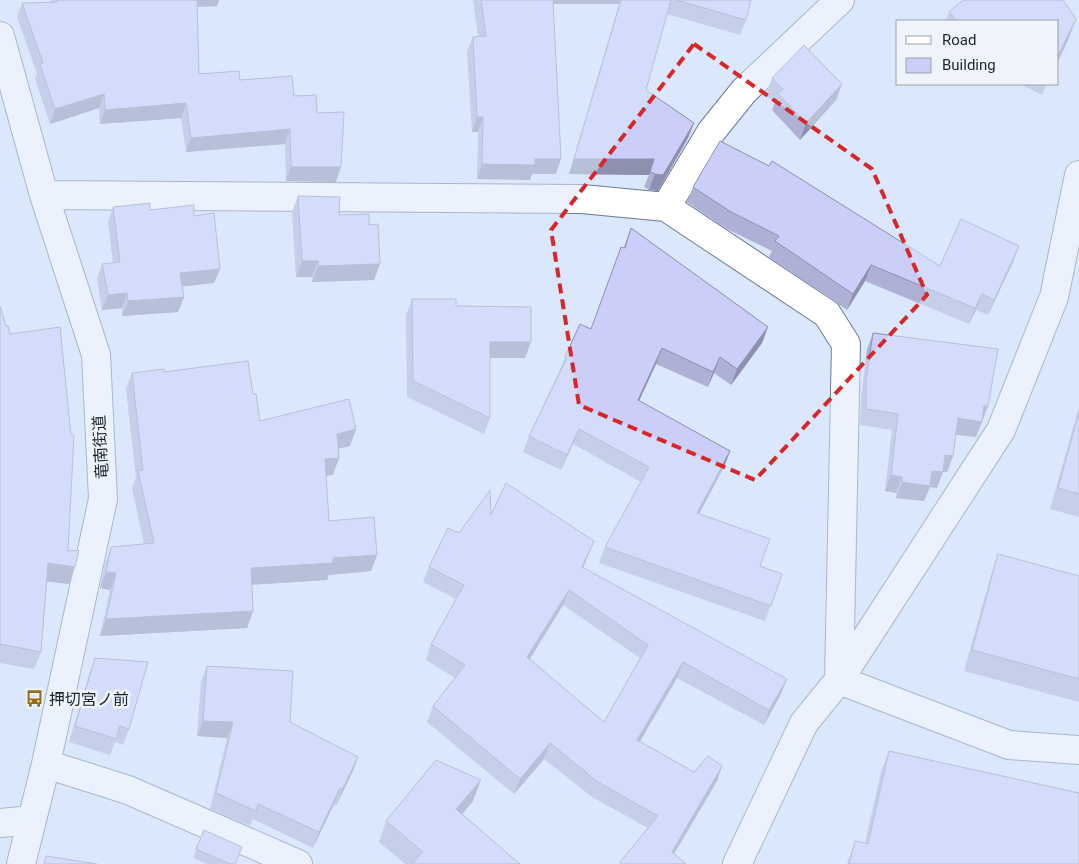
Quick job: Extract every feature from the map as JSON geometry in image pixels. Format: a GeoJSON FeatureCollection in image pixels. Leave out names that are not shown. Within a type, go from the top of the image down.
{"type":"FeatureCollection","features":[{"type":"Feature","properties":{"kind":"street"},"geometry":{"type":"LineString","coordinates":[[666,206],[711,132],[744,91],[840,0]]}},
{"type":"Feature","properties":{"kind":"street","name":"竜南街道"},"geometry":{"type":"LineString","coordinates":[[0,36],[44,195],[96,355],[103,498],[46,764],[21,864]]}},
{"type":"Feature","properties":{"kind":"street"},"geometry":{"type":"LineString","coordinates":[[737,864],[804,723],[839,680],[1001,430],[1054,297],[1079,175]]}},
{"type":"Feature","properties":{"kind":"street"},"geometry":{"type":"LineString","coordinates":[[44,195],[582,199],[666,206],[827,314],[846,344],[839,680]]}},
{"type":"Feature","properties":{"kind":"street"},"geometry":{"type":"LineString","coordinates":[[839,680],[1010,744],[1079,750]]}},
{"type":"Feature","properties":{"kind":"street"},"geometry":{"type":"LineString","coordinates":[[46,764],[128,790],[298,864]]}},
{"type":"Feature","properties":{"kind":"street"},"geometry":{"type":"LineString","coordinates":[[0,824],[32,820]]}},
{"type":"Feature","properties":{"kind":"highlighted area"},"geometry":{"type":"Polygon","coordinates":[[[694,44],[872,169],[927,295],[755,480],[579,405],[551,230],[694,44]]]}},
{"type":"Feature","properties":{"kind":"building"},"geometry":{"type":"Polygon","coordinates":[[[57,0],[197,0],[199,74],[239,71],[240,80],[292,76],[294,96],[316,95],[317,113],[344,112],[341,167],[291,167],[290,129],[191,138],[186,103],[105,110],[104,94],[55,109],[40,64],[43,63],[22,3],[57,2],[57,0]]]}},
{"type":"Feature","properties":{"kind":"building"},"geometry":{"type":"Polygon","coordinates":[[[481,0],[553,0],[561,159],[535,159],[535,165],[482,164],[483,117],[477,117],[473,37],[486,36],[481,0]]]}},
{"type":"Feature","properties":{"kind":"building"},"geometry":{"type":"Polygon","coordinates":[[[621,0],[671,0],[646,90],[694,123],[663,175],[650,172],[654,159],[574,159],[621,0]]]}},
{"type":"Feature","properties":{"kind":"building"},"geometry":{"type":"Polygon","coordinates":[[[676,0],[751,0],[746,20],[676,0]]]}},
{"type":"Feature","properties":{"kind":"building"},"geometry":{"type":"Polygon","coordinates":[[[963,0],[1063,0],[1076,19],[1059,54],[1059,20],[956,20],[949,12],[963,0]]]}},
{"type":"Feature","properties":{"kind":"building"},"geometry":{"type":"Polygon","coordinates":[[[804,45],[842,84],[806,123],[778,94],[783,89],[772,78],[804,45]]]}},
{"type":"Feature","properties":{"kind":"building"},"geometry":{"type":"Polygon","coordinates":[[[720,141],[769,166],[772,161],[940,266],[961,219],[1019,246],[994,300],[982,294],[975,308],[871,265],[853,294],[775,241],[779,236],[731,212],[693,187],[720,141]]]}},
{"type":"Feature","properties":{"kind":"building"},"geometry":{"type":"Polygon","coordinates":[[[298,196],[340,197],[339,215],[369,214],[369,225],[378,224],[380,264],[318,266],[318,261],[302,261],[298,196]]]}},
{"type":"Feature","properties":{"kind":"building"},"geometry":{"type":"Polygon","coordinates":[[[150,203],[150,210],[194,205],[194,216],[214,213],[220,269],[180,273],[184,297],[128,301],[127,293],[108,295],[102,264],[120,262],[113,207],[150,203]]]}},
{"type":"Feature","properties":{"kind":"building"},"geometry":{"type":"Polygon","coordinates":[[[631,228],[768,327],[737,369],[720,357],[713,372],[662,348],[638,400],[730,451],[697,513],[770,539],[760,566],[782,574],[771,606],[605,547],[649,467],[579,429],[567,455],[529,436],[567,358],[565,357],[580,324],[591,329],[621,247],[625,248],[631,228]]]}},
{"type":"Feature","properties":{"kind":"building"},"geometry":{"type":"Polygon","coordinates":[[[412,299],[456,299],[456,306],[531,307],[531,342],[490,342],[490,418],[413,381],[412,299]]]}},
{"type":"Feature","properties":{"kind":"building"},"geometry":{"type":"Polygon","coordinates":[[[0,306],[10,334],[60,327],[71,435],[74,435],[68,551],[79,550],[75,567],[48,563],[41,652],[0,644],[0,306]]]}},
{"type":"Feature","properties":{"kind":"building"},"geometry":{"type":"Polygon","coordinates":[[[873,333],[998,349],[988,406],[984,406],[982,422],[958,418],[953,456],[945,455],[943,472],[932,471],[930,486],[902,482],[902,477],[891,475],[898,414],[866,409],[866,381],[873,333]]]}},
{"type":"Feature","properties":{"kind":"building"},"geometry":{"type":"Polygon","coordinates":[[[248,361],[253,394],[256,394],[260,421],[349,399],[356,429],[337,434],[339,458],[325,459],[329,521],[374,517],[377,555],[333,558],[333,563],[251,568],[253,611],[106,619],[116,573],[106,572],[111,547],[154,543],[138,471],[143,470],[132,373],[164,369],[164,372],[248,361]]]}},
{"type":"Feature","properties":{"kind":"building"},"geometry":{"type":"Polygon","coordinates":[[[1079,412],[1079,494],[1058,488],[1079,412]]]}},
{"type":"Feature","properties":{"kind":"building"},"geometry":{"type":"Polygon","coordinates":[[[506,483],[594,541],[582,567],[787,679],[769,710],[683,662],[637,740],[694,772],[708,756],[722,766],[672,852],[686,864],[622,864],[620,862],[658,816],[598,782],[550,743],[520,779],[433,706],[465,665],[431,644],[464,585],[429,567],[448,528],[459,533],[490,490],[491,515],[506,483]],[[569,590],[527,657],[604,722],[648,645],[569,590]]]}},
{"type":"Feature","properties":{"kind":"building"},"geometry":{"type":"Polygon","coordinates":[[[998,554],[1079,576],[1079,679],[972,650],[998,554]]]}},
{"type":"Feature","properties":{"kind":"building"},"geometry":{"type":"Polygon","coordinates":[[[95,658],[148,662],[129,729],[120,726],[116,739],[75,726],[95,658]]]}},
{"type":"Feature","properties":{"kind":"building"},"geometry":{"type":"Polygon","coordinates":[[[207,666],[293,671],[290,722],[358,757],[342,790],[340,788],[319,832],[258,804],[256,811],[216,793],[233,722],[203,721],[207,666]]]}},
{"type":"Feature","properties":{"kind":"building"},"geometry":{"type":"Polygon","coordinates":[[[889,751],[1079,793],[1079,864],[849,864],[855,841],[868,844],[889,751]]]}},
{"type":"Feature","properties":{"kind":"building"},"geometry":{"type":"Polygon","coordinates":[[[436,760],[481,780],[456,809],[520,864],[412,864],[423,852],[386,821],[436,760]]]}},
{"type":"Feature","properties":{"kind":"building"},"geometry":{"type":"Polygon","coordinates":[[[204,830],[242,847],[235,864],[230,864],[196,849],[204,830]]]}},
{"type":"Feature","properties":{"kind":"building"},"geometry":{"type":"Polygon","coordinates":[[[46,856],[97,864],[44,864],[46,856]]]}},
{"type":"Feature","properties":{"kind":"place","name":"押切宮ノ前"},"geometry":{"type":"Point","coordinates":[35,699]}}]}
